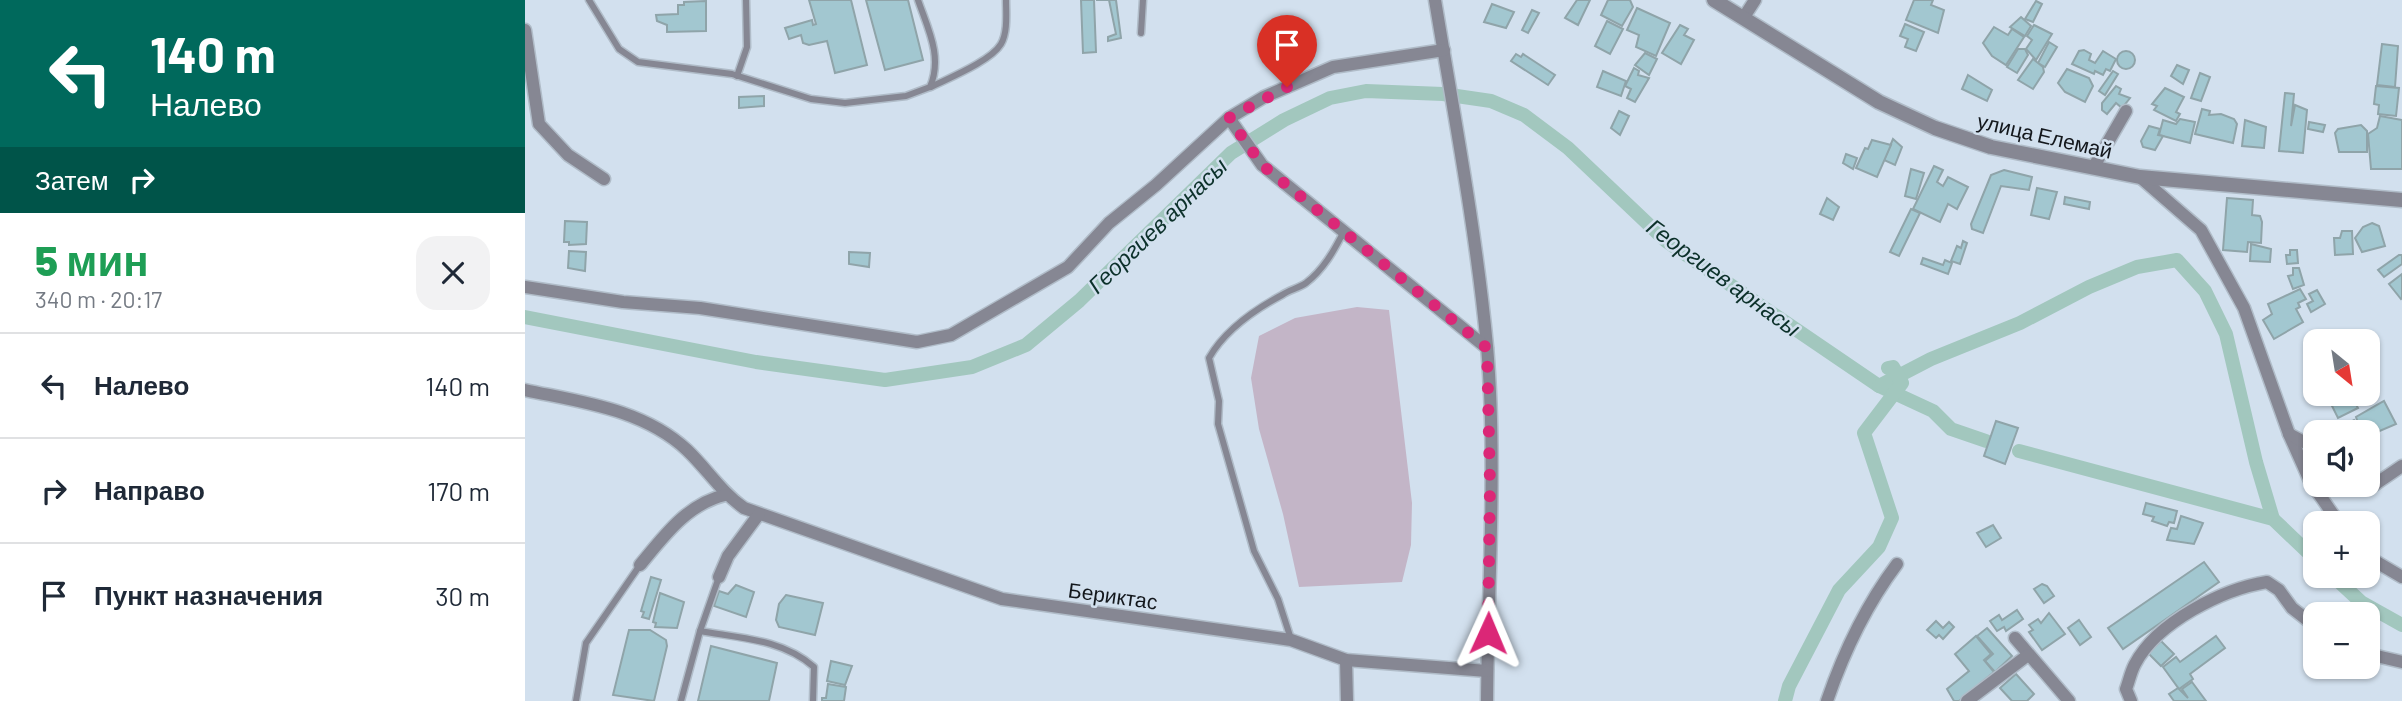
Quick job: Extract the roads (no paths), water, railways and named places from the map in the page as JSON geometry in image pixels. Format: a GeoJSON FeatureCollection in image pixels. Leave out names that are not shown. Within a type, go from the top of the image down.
{"type":"FeatureCollection","features":[{"type":"Feature","properties":{"kind":"street"},"geometry":{"type":"LineString","coordinates":[[1435,0],[1456,116],[1487,348],[1490,485],[1487,701]]}},
{"type":"Feature","properties":{"kind":"street","name":"улица Елемай"},"geometry":{"type":"LineString","coordinates":[[1714,0],[1879,102],[1935,128],[1991,147],[2140,177],[2402,200]]}},
{"type":"Feature","properties":{"kind":"street"},"geometry":{"type":"LineString","coordinates":[[1744,17],[1755,0]]}},
{"type":"Feature","properties":{"kind":"street"},"geometry":{"type":"LineString","coordinates":[[525,30],[532,124],[568,155],[604,179]]}},
{"type":"Feature","properties":{"kind":"street"},"geometry":{"type":"LineString","coordinates":[[525,287],[622,302],[700,308],[917,342],[951,335],[1067,267],[1109,223],[1230,120],[1264,97],[1333,67],[1444,50]]}},
{"type":"Feature","properties":{"kind":"street"},"geometry":{"type":"LineString","coordinates":[[2093,168],[2126,111]]}},
{"type":"Feature","properties":{"kind":"street"},"geometry":{"type":"LineString","coordinates":[[1230,120],[1262,165],[1487,348]]}},
{"type":"Feature","properties":{"kind":"street"},"geometry":{"type":"LineString","coordinates":[[2140,177],[2201,230],[2244,308],[2289,434],[2310,481],[2331,511]]}},
{"type":"Feature","properties":{"kind":"street","name":"Бериктас"},"geometry":{"type":"LineString","coordinates":[[525,390],[615,410],[641,419],[688,451],[725,495],[744,508],[1002,599],[1291,640],[1346,660],[1487,671]]}},
{"type":"Feature","properties":{"kind":"street"},"geometry":{"type":"LineString","coordinates":[[2289,434],[2303,442]]}},
{"type":"Feature","properties":{"kind":"street"},"geometry":{"type":"LineString","coordinates":[[2380,481],[2402,466]]}},
{"type":"Feature","properties":{"kind":"street"},"geometry":{"type":"LineString","coordinates":[[640,565],[673,525],[707,499],[725,495]]}},
{"type":"Feature","properties":{"kind":"street"},"geometry":{"type":"LineString","coordinates":[[719,577],[728,556],[759,514]]}},
{"type":"Feature","properties":{"kind":"street"},"geometry":{"type":"LineString","coordinates":[[1827,701],[1836,673],[1882,583],[1897,564]]}},
{"type":"Feature","properties":{"kind":"street"},"geometry":{"type":"LineString","coordinates":[[2380,564],[2402,577]]}},
{"type":"Feature","properties":{"kind":"street"},"geometry":{"type":"LineString","coordinates":[[2131,701],[2126,689],[2136,662],[2156,637],[2209,600],[2235,589],[2267,582],[2279,590],[2292,608],[2303,617]]}},
{"type":"Feature","properties":{"kind":"street"},"geometry":{"type":"LineString","coordinates":[[2015,638],[2069,701]]}},
{"type":"Feature","properties":{"kind":"street"},"geometry":{"type":"LineString","coordinates":[[1967,701],[2028,655]]}},
{"type":"Feature","properties":{"kind":"street"},"geometry":{"type":"LineString","coordinates":[[2380,657],[2402,662]]}},
{"type":"Feature","properties":{"kind":"street"},"geometry":{"type":"LineString","coordinates":[[1346,660],[1347,701]]}},
{"type":"Feature","properties":{"kind":"lane"},"geometry":{"type":"LineString","coordinates":[[589,0],[619,49],[638,62],[698,67],[811,99],[845,103],[906,96],[930,87],[989,56],[1001,44],[1005,28],[1006,0]]}},
{"type":"Feature","properties":{"kind":"lane"},"geometry":{"type":"LineString","coordinates":[[737,76],[747,47],[746,0]]}},
{"type":"Feature","properties":{"kind":"lane"},"geometry":{"type":"LineString","coordinates":[[918,0],[934,47],[937,70],[930,87]]}},
{"type":"Feature","properties":{"kind":"lane"},"geometry":{"type":"LineString","coordinates":[[1141,33],[1143,0]]}},
{"type":"Feature","properties":{"kind":"lane"},"geometry":{"type":"LineString","coordinates":[[1291,640],[1247,525],[1218,424],[1219,401],[1209,358],[1219,341],[1241,322],[1263,306],[1304,285],[1329,258],[1344,232]]}},
{"type":"Feature","properties":{"kind":"lane"},"geometry":{"type":"LineString","coordinates":[[576,701],[586,643],[640,565]]}},
{"type":"Feature","properties":{"kind":"lane"},"geometry":{"type":"LineString","coordinates":[[681,701],[700,631],[719,577]]}},
{"type":"Feature","properties":{"kind":"lane"},"geometry":{"type":"LineString","coordinates":[[700,631],[778,644],[804,657],[814,667],[813,701]]}},
{"type":"Feature","properties":{"kind":"waterway","name":"Георгиев арнасы"},"geometry":{"type":"LineString","coordinates":[[525,317],[756,362],[885,380],[972,367],[1026,345],[1079,301],[1231,153],[1284,120],[1330,98],[1366,91],[1443,94],[1491,101],[1524,115],[1568,148],[1666,241],[1879,386],[1933,411],[1951,429],[1986,441]]}},
{"type":"Feature","properties":{"kind":"waterway"},"geometry":{"type":"LineString","coordinates":[[1879,386],[1931,359],[2020,323],[2089,287],[2137,267],[2177,260],[2205,291],[2226,334],[2256,462],[2273,519]]}},
{"type":"Feature","properties":{"kind":"waterway"},"geometry":{"type":"LineString","coordinates":[[1785,701],[1789,686],[1839,590],[1879,547],[1892,518],[1864,433],[1902,383],[1893,367],[1888,368]]}},
{"type":"Feature","properties":{"kind":"waterway","name":"Георгиев арнасы"},"geometry":{"type":"LineString","coordinates":[[2019,451],[2273,519],[2303,548]]}},
{"type":"Feature","properties":{"kind":"waterway","name":"Георгиев арнасы"},"geometry":{"type":"LineString","coordinates":[[2346,588],[2361,602],[2402,625]]}}]}
